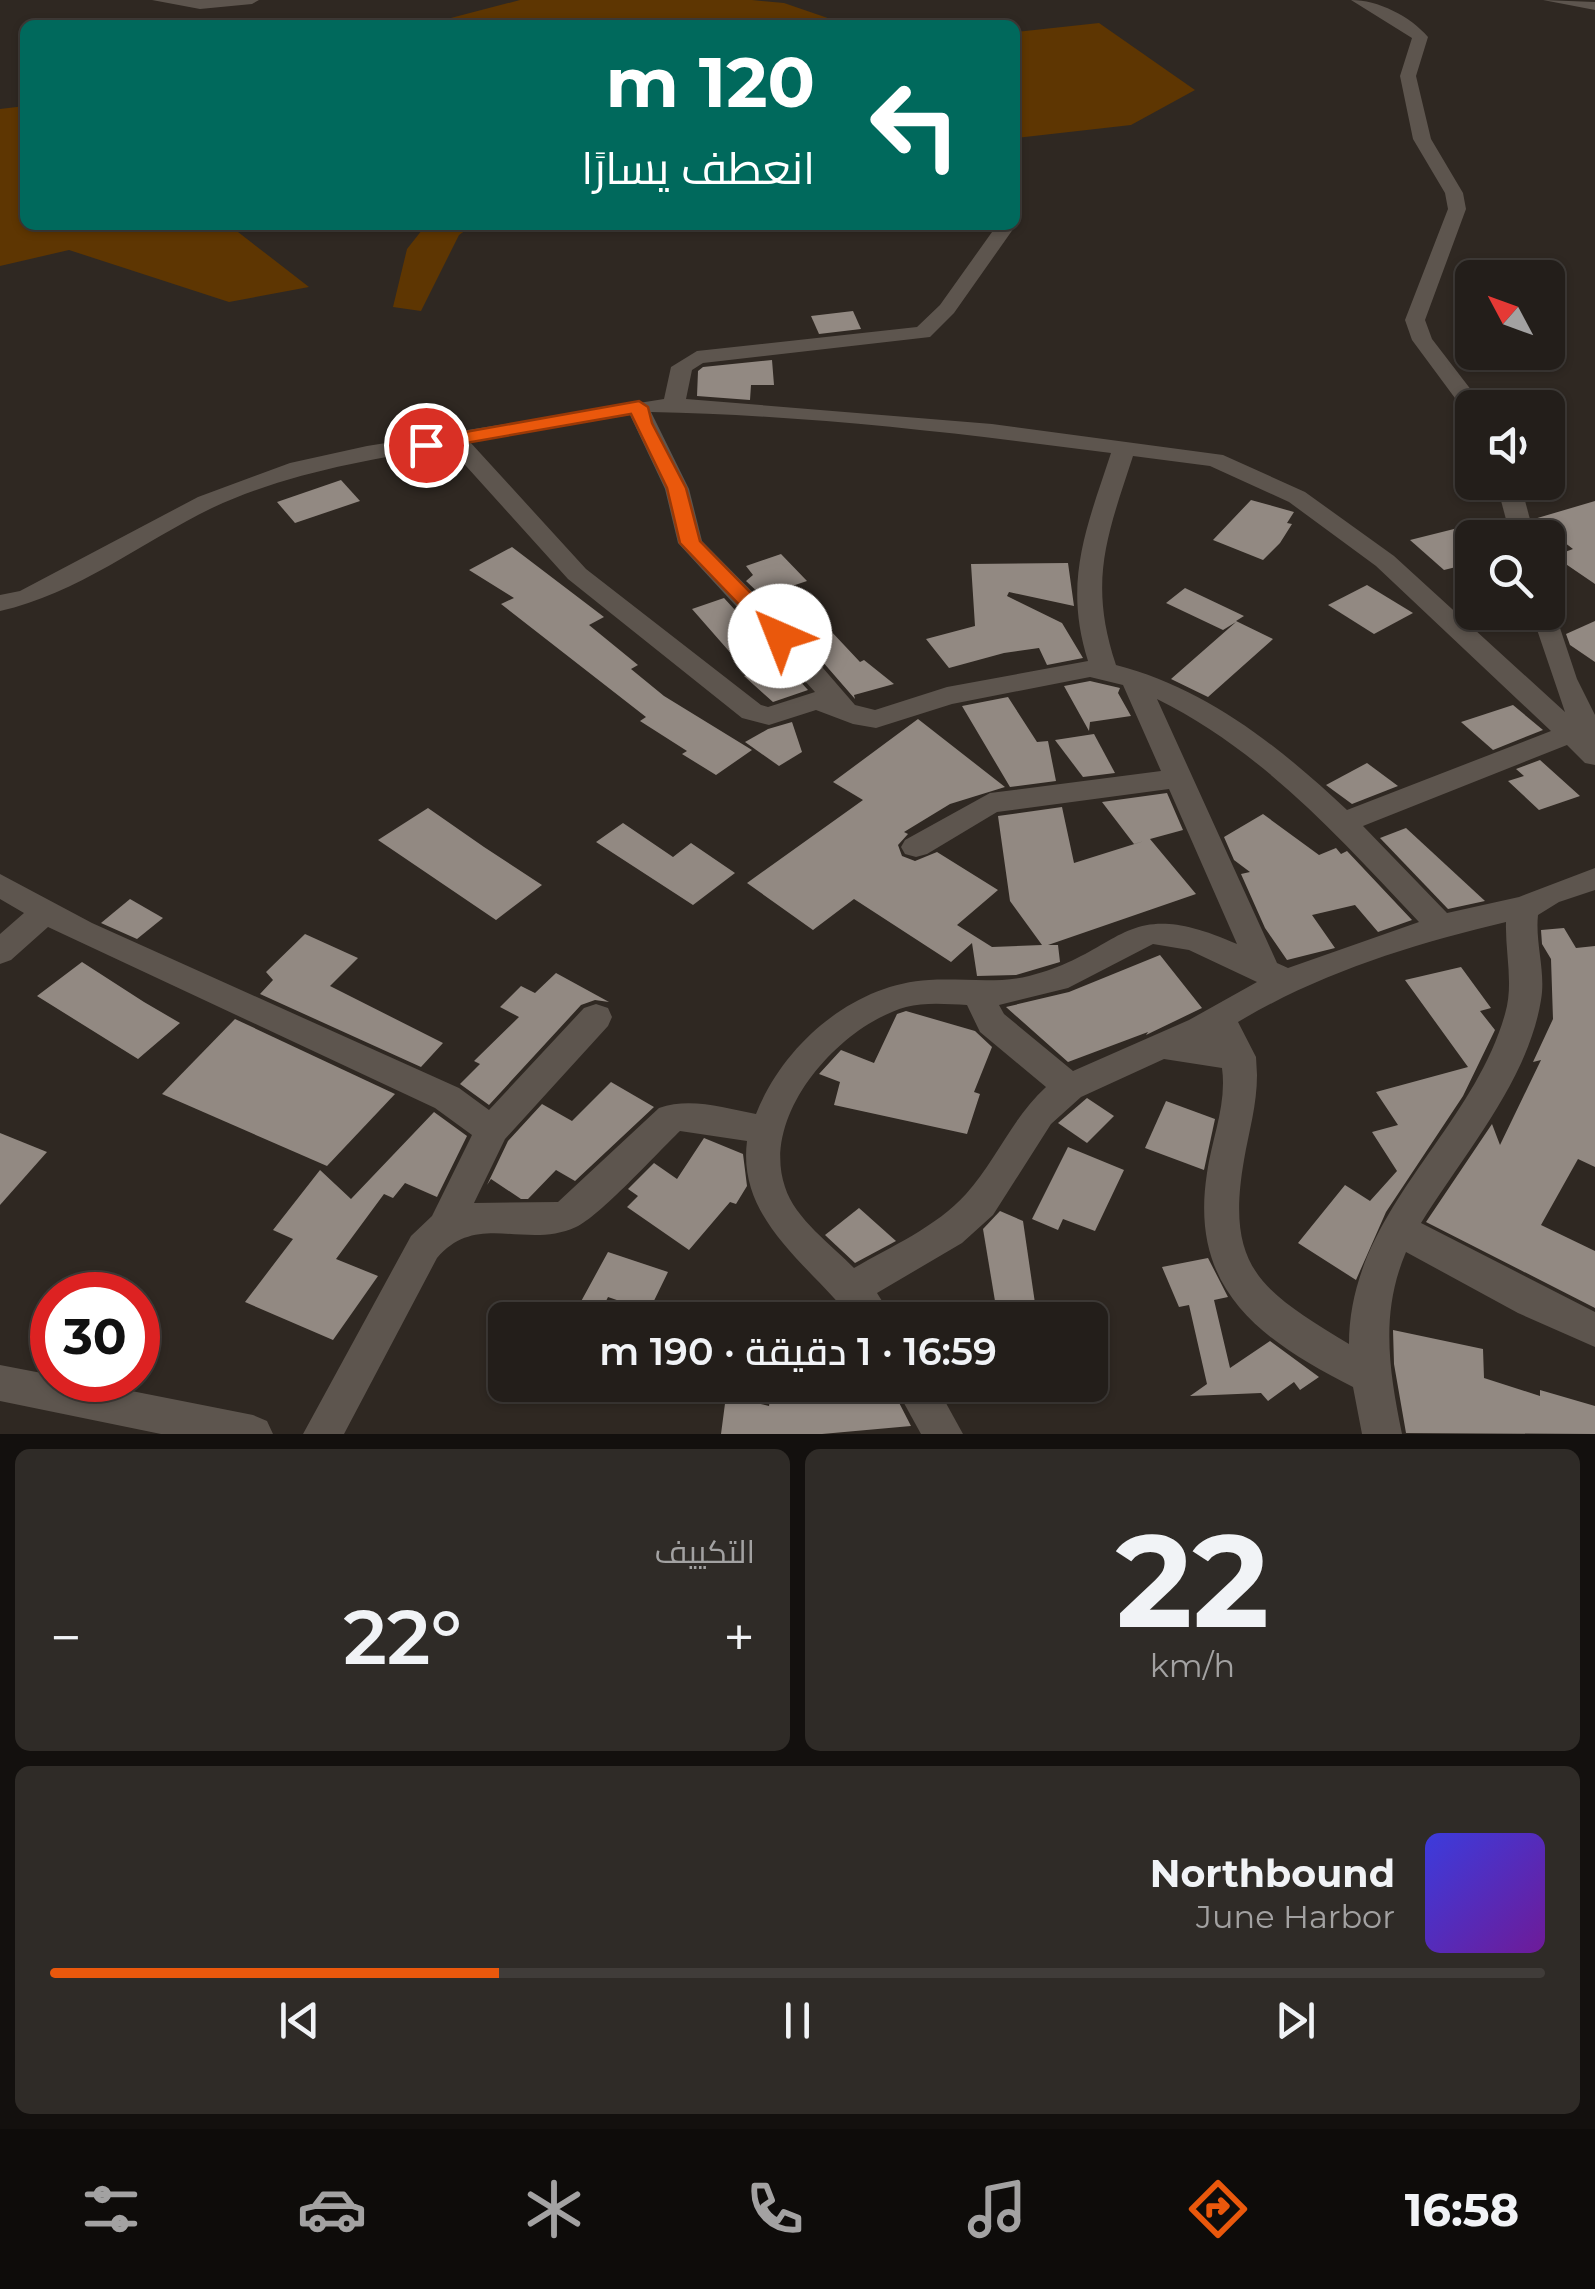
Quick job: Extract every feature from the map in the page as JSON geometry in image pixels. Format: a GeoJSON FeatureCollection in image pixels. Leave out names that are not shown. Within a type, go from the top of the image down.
{"type":"FeatureCollection","features":[{"type":"Feature","properties":{"kind":"street"},"geometry":{"type":"LineString","coordinates":[[159,0],[252,0]]}},
{"type":"Feature","properties":{"kind":"street"},"geometry":{"type":"LineString","coordinates":[[1358,0],[1420,37],[1408,76],[1422,139],[1454,193],[1457,208],[1414,320],[1422,340],[1460,390]]}},
{"type":"Feature","properties":{"kind":"street"},"geometry":{"type":"LineString","coordinates":[[1550,0],[1595,6]]}},
{"type":"Feature","properties":{"kind":"street"},"geometry":{"type":"LineString","coordinates":[[674,405],[682,367],[697,357],[923,334],[948,309],[1003,230]]}},
{"type":"Feature","properties":{"kind":"street"},"geometry":{"type":"LineString","coordinates":[[639,407],[643,423],[677,488],[690,543],[780,636],[844,710]]}},
{"type":"Feature","properties":{"kind":"street"},"geometry":{"type":"LineString","coordinates":[[0,603],[28,597],[178,516],[252,483],[367,453],[639,407],[730,407],[1125,446],[1214,460],[1297,498],[1385,561],[1588,738]]}},
{"type":"Feature","properties":{"kind":"street"},"geometry":{"type":"LineString","coordinates":[[456,440],[577,574],[752,712],[769,716],[817,700],[876,719],[947,696],[1104,670],[1134,679],[1201,709],[1254,744],[1342,823],[1441,926]]}},
{"type":"Feature","properties":{"kind":"street"},"geometry":{"type":"LineString","coordinates":[[1104,670],[1088,610],[1088,588],[1098,536],[1125,446]]}},
{"type":"Feature","properties":{"kind":"street"},"geometry":{"type":"LineString","coordinates":[[1550,630],[1588,738]]}},
{"type":"Feature","properties":{"kind":"street"},"geometry":{"type":"LineString","coordinates":[[1134,679],[1276,977]]}},
{"type":"Feature","properties":{"kind":"street"},"geometry":{"type":"LineString","coordinates":[[1342,823],[1588,738]]}},
{"type":"Feature","properties":{"kind":"street"},"geometry":{"type":"LineString","coordinates":[[916,847],[977,809],[1005,800],[1180,778]]}},
{"type":"Feature","properties":{"kind":"street"},"geometry":{"type":"LineString","coordinates":[[852,1289],[949,1232],[980,1204],[1038,1114],[1068,1087],[1219,1020],[1276,977],[1441,926],[1528,906],[1595,878]]}},
{"type":"Feature","properties":{"kind":"street"},"geometry":{"type":"LineString","coordinates":[[0,885],[45,912],[447,1098],[492,1130]]}},
{"type":"Feature","properties":{"kind":"street"},"geometry":{"type":"LineString","coordinates":[[1382,1434],[1368,1336],[1378,1270],[1398,1228],[1447,1158],[1506,1058],[1526,997],[1520,925],[1528,906]]}},
{"type":"Feature","properties":{"kind":"street"},"geometry":{"type":"LineString","coordinates":[[0,952],[45,912]]}},
{"type":"Feature","properties":{"kind":"street"},"geometry":{"type":"LineString","coordinates":[[862,1302],[769,1196],[760,1162],[770,1114],[805,1066],[847,1022],[882,1002],[918,992],[1025,990],[1149,933],[1162,931],[1276,977]]}},
{"type":"Feature","properties":{"kind":"street"},"geometry":{"type":"LineString","coordinates":[[977,992],[992,1023],[1068,1087]]}},
{"type":"Feature","properties":{"kind":"street"},"geometry":{"type":"LineString","coordinates":[[323,1434],[424,1246],[448,1222],[492,1130],[596,1018]]}},
{"type":"Feature","properties":{"kind":"street"},"geometry":{"type":"LineString","coordinates":[[1219,1020],[1233,1037],[1239,1057],[1239,1111],[1220,1197],[1226,1249],[1234,1274],[1272,1313],[1341,1362],[1371,1376]]}},
{"type":"Feature","properties":{"kind":"street"},"geometry":{"type":"LineString","coordinates":[[1162,1046],[1239,1057]]}},
{"type":"Feature","properties":{"kind":"street"},"geometry":{"type":"LineString","coordinates":[[448,1222],[462,1217],[549,1222],[568,1215],[671,1118],[692,1116],[764,1130]]}},
{"type":"Feature","properties":{"kind":"street"},"geometry":{"type":"LineString","coordinates":[[1398,1228],[1531,1301],[1595,1330]]}},
{"type":"Feature","properties":{"kind":"street"},"geometry":{"type":"LineString","coordinates":[[0,1383],[254,1434]]}},
{"type":"Feature","properties":{"kind":"street"},"geometry":{"type":"LineString","coordinates":[[924,1402],[943,1434]]}},
{"type":"Feature","properties":{"kind":"shaded area"},"geometry":{"type":"Polygon","coordinates":[[[520,0],[752,0],[784,3],[833,20],[443,20],[520,0]]]}},
{"type":"Feature","properties":{"kind":"shaded area"},"geometry":{"type":"Polygon","coordinates":[[[1099,23],[1195,90],[1131,125],[1020,137],[1020,31],[1099,23]]]}},
{"type":"Feature","properties":{"kind":"shaded area"},"geometry":{"type":"Polygon","coordinates":[[[20,107],[20,230],[235,230],[309,287],[229,302],[69,250],[0,266],[0,109],[20,107]]]}},
{"type":"Feature","properties":{"kind":"shaded area"},"geometry":{"type":"Polygon","coordinates":[[[422,230],[466,230],[459,235],[421,311],[393,307],[407,249],[422,230]]]}},
{"type":"Feature","properties":{"kind":"building"},"geometry":{"type":"Polygon","coordinates":[[[853,311],[861,329],[819,334],[811,316],[853,311]]]}},
{"type":"Feature","properties":{"kind":"building"},"geometry":{"type":"Polygon","coordinates":[[[772,360],[774,385],[751,385],[750,400],[697,396],[698,371],[703,367],[772,360]]]}},
{"type":"Feature","properties":{"kind":"building"},"geometry":{"type":"Polygon","coordinates":[[[341,480],[360,501],[295,523],[277,502],[341,480]]]}},
{"type":"Feature","properties":{"kind":"building"},"geometry":{"type":"Polygon","coordinates":[[[1251,500],[1294,512],[1287,523],[1292,524],[1280,543],[1263,560],[1213,540],[1251,500]]]}},
{"type":"Feature","properties":{"kind":"building"},"geometry":{"type":"Polygon","coordinates":[[[1595,501],[1595,584],[1565,564],[1565,552],[1573,549],[1565,543],[1565,520],[1534,519],[1595,501]]]}},
{"type":"Feature","properties":{"kind":"building"},"geometry":{"type":"Polygon","coordinates":[[[1455,529],[1455,567],[1444,570],[1410,540],[1455,529]]]}},
{"type":"Feature","properties":{"kind":"building"},"geometry":{"type":"Polygon","coordinates":[[[512,547],[604,617],[589,625],[638,665],[631,669],[664,696],[752,750],[716,775],[640,721],[646,717],[501,604],[514,598],[469,570],[512,547]]]}},
{"type":"Feature","properties":{"kind":"building"},"geometry":{"type":"Polygon","coordinates":[[[781,554],[807,581],[762,596],[746,581],[753,575],[746,566],[781,554]]]}},
{"type":"Feature","properties":{"kind":"building"},"geometry":{"type":"Polygon","coordinates":[[[1068,563],[1074,606],[1009,592],[1007,596],[1062,623],[1083,658],[1047,665],[1039,648],[949,668],[926,639],[975,626],[971,564],[1068,563]]]}},
{"type":"Feature","properties":{"kind":"building"},"geometry":{"type":"Polygon","coordinates":[[[1367,585],[1413,613],[1374,634],[1328,605],[1367,585]]]}},
{"type":"Feature","properties":{"kind":"building"},"geometry":{"type":"Polygon","coordinates":[[[1185,588],[1244,616],[1236,621],[1273,639],[1208,697],[1171,679],[1236,622],[1223,630],[1166,603],[1185,588]]]}},
{"type":"Feature","properties":{"kind":"building"},"geometry":{"type":"Polygon","coordinates":[[[724,598],[808,690],[773,702],[744,676],[749,674],[692,609],[724,598]]]}},
{"type":"Feature","properties":{"kind":"building"},"geometry":{"type":"Polygon","coordinates":[[[1595,621],[1595,662],[1570,645],[1566,634],[1595,621]]]}},
{"type":"Feature","properties":{"kind":"building"},"geometry":{"type":"Polygon","coordinates":[[[829,629],[860,662],[864,660],[894,684],[854,695],[855,699],[802,638],[829,629]]]}},
{"type":"Feature","properties":{"kind":"building"},"geometry":{"type":"Polygon","coordinates":[[[1090,681],[1120,688],[1118,693],[1131,716],[1090,722],[1089,731],[1064,686],[1090,681]]]}},
{"type":"Feature","properties":{"kind":"building"},"geometry":{"type":"Polygon","coordinates":[[[1008,697],[1037,742],[1048,741],[1056,781],[1010,787],[962,706],[1008,697]]]}},
{"type":"Feature","properties":{"kind":"building"},"geometry":{"type":"Polygon","coordinates":[[[1513,705],[1543,730],[1493,750],[1461,722],[1513,705]]]}},
{"type":"Feature","properties":{"kind":"building"},"geometry":{"type":"Polygon","coordinates":[[[918,719],[1005,787],[950,804],[904,832],[908,834],[898,845],[902,856],[915,861],[937,852],[998,890],[957,925],[992,947],[1042,945],[1010,901],[998,816],[1062,807],[1074,863],[1144,841],[1134,844],[1102,802],[1167,793],[1183,830],[1150,839],[1196,894],[1048,945],[1058,945],[1060,962],[1016,975],[977,976],[972,943],[951,962],[854,899],[813,930],[747,883],[863,800],[833,782],[918,719]]]}},
{"type":"Feature","properties":{"kind":"building"},"geometry":{"type":"Polygon","coordinates":[[[792,722],[802,752],[779,766],[745,742],[768,729],[792,722]]]}},
{"type":"Feature","properties":{"kind":"building"},"geometry":{"type":"Polygon","coordinates":[[[1094,734],[1115,773],[1083,777],[1055,740],[1094,734]]]}},
{"type":"Feature","properties":{"kind":"building"},"geometry":{"type":"Polygon","coordinates":[[[1540,760],[1580,796],[1539,810],[1508,781],[1524,776],[1516,769],[1540,760]]]}},
{"type":"Feature","properties":{"kind":"building"},"geometry":{"type":"Polygon","coordinates":[[[1367,763],[1398,786],[1352,804],[1326,785],[1367,763]]]}},
{"type":"Feature","properties":{"kind":"building"},"geometry":{"type":"Polygon","coordinates":[[[428,808],[542,885],[496,920],[378,840],[428,808]]]}},
{"type":"Feature","properties":{"kind":"building"},"geometry":{"type":"Polygon","coordinates":[[[1263,814],[1319,855],[1336,848],[1341,854],[1347,851],[1412,920],[1378,932],[1355,905],[1312,915],[1335,948],[1287,960],[1265,928],[1241,874],[1250,872],[1234,860],[1224,837],[1263,814]]]}},
{"type":"Feature","properties":{"kind":"building"},"geometry":{"type":"Polygon","coordinates":[[[623,823],[673,857],[691,843],[735,873],[693,905],[596,842],[623,823]]]}},
{"type":"Feature","properties":{"kind":"building"},"geometry":{"type":"Polygon","coordinates":[[[1406,828],[1485,901],[1448,909],[1380,838],[1406,828]]]}},
{"type":"Feature","properties":{"kind":"building"},"geometry":{"type":"Polygon","coordinates":[[[130,899],[163,918],[137,939],[101,923],[130,899]]]}},
{"type":"Feature","properties":{"kind":"building"},"geometry":{"type":"Polygon","coordinates":[[[1564,928],[1576,948],[1595,946],[1595,1167],[1578,1159],[1541,1225],[1595,1251],[1595,1308],[1426,1222],[1492,1124],[1500,1145],[1541,1060],[1533,1062],[1553,1019],[1551,959],[1542,944],[1541,930],[1564,928]]]}},
{"type":"Feature","properties":{"kind":"building"},"geometry":{"type":"Polygon","coordinates":[[[305,934],[358,958],[330,986],[443,1043],[421,1067],[260,994],[273,980],[266,972],[305,934]]]}},
{"type":"Feature","properties":{"kind":"building"},"geometry":{"type":"Polygon","coordinates":[[[1160,955],[1202,1008],[1146,1035],[1148,1032],[1068,1062],[1006,1007],[1069,992],[1160,955]]]}},
{"type":"Feature","properties":{"kind":"building"},"geometry":{"type":"Polygon","coordinates":[[[82,962],[180,1023],[138,1059],[37,996],[82,962]]]}},
{"type":"Feature","properties":{"kind":"building"},"geometry":{"type":"Polygon","coordinates":[[[1461,967],[1491,1008],[1480,1011],[1495,1030],[1463,1096],[1386,1212],[1356,1280],[1298,1243],[1345,1185],[1370,1201],[1397,1171],[1372,1132],[1398,1125],[1376,1092],[1468,1067],[1405,980],[1461,967]]]}},
{"type":"Feature","properties":{"kind":"building"},"geometry":{"type":"Polygon","coordinates":[[[556,973],[609,1002],[595,1000],[581,1005],[489,1105],[460,1084],[480,1064],[474,1061],[519,1017],[500,1007],[521,986],[535,993],[556,973]]]}},
{"type":"Feature","properties":{"kind":"building"},"geometry":{"type":"Polygon","coordinates":[[[906,1011],[975,1031],[992,1047],[974,1092],[980,1094],[967,1134],[834,1105],[840,1082],[819,1074],[841,1050],[874,1063],[897,1014],[906,1011]]]}},
{"type":"Feature","properties":{"kind":"building"},"geometry":{"type":"Polygon","coordinates":[[[235,1019],[395,1094],[327,1166],[162,1094],[235,1019]]]}},
{"type":"Feature","properties":{"kind":"building"},"geometry":{"type":"Polygon","coordinates":[[[611,1082],[654,1107],[575,1181],[556,1170],[528,1199],[521,1199],[491,1179],[487,1185],[508,1141],[542,1104],[572,1121],[611,1082]]]}},
{"type":"Feature","properties":{"kind":"building"},"geometry":{"type":"Polygon","coordinates":[[[1087,1098],[1114,1116],[1087,1143],[1058,1123],[1087,1098]]]}},
{"type":"Feature","properties":{"kind":"building"},"geometry":{"type":"Polygon","coordinates":[[[1166,1101],[1215,1119],[1204,1170],[1145,1148],[1166,1101]]]}},
{"type":"Feature","properties":{"kind":"building"},"geometry":{"type":"Polygon","coordinates":[[[434,1112],[467,1136],[437,1197],[405,1183],[393,1198],[384,1194],[336,1259],[378,1276],[333,1340],[245,1302],[293,1239],[273,1230],[320,1170],[351,1199],[434,1112]]]}},
{"type":"Feature","properties":{"kind":"building"},"geometry":{"type":"Polygon","coordinates":[[[0,1133],[47,1152],[0,1205],[0,1133]]]}},
{"type":"Feature","properties":{"kind":"building"},"geometry":{"type":"Polygon","coordinates":[[[704,1138],[743,1154],[747,1186],[736,1204],[730,1202],[689,1250],[627,1207],[638,1196],[628,1189],[654,1163],[677,1179],[704,1138]]]}},
{"type":"Feature","properties":{"kind":"building"},"geometry":{"type":"Polygon","coordinates":[[[1068,1147],[1124,1170],[1095,1231],[1063,1219],[1058,1230],[1032,1219],[1068,1147]]]}},
{"type":"Feature","properties":{"kind":"building"},"geometry":{"type":"Polygon","coordinates":[[[859,1208],[896,1241],[855,1263],[825,1235],[859,1208]]]}},
{"type":"Feature","properties":{"kind":"building"},"geometry":{"type":"Polygon","coordinates":[[[1000,1211],[1023,1221],[1035,1302],[995,1302],[983,1229],[1000,1211]]]}},
{"type":"Feature","properties":{"kind":"building"},"geometry":{"type":"Polygon","coordinates":[[[608,1252],[668,1272],[653,1302],[623,1302],[608,1297],[606,1302],[581,1302],[608,1252]]]}},
{"type":"Feature","properties":{"kind":"building"},"geometry":{"type":"Polygon","coordinates":[[[1208,1258],[1228,1297],[1214,1300],[1230,1368],[1270,1341],[1319,1377],[1300,1390],[1294,1382],[1268,1401],[1261,1393],[1190,1396],[1207,1384],[1189,1305],[1179,1307],[1162,1267],[1208,1258]]]}},
{"type":"Feature","properties":{"kind":"building"},"geometry":{"type":"Polygon","coordinates":[[[1393,1330],[1483,1349],[1484,1378],[1540,1396],[1540,1390],[1595,1406],[1595,1434],[1406,1433],[1394,1364],[1393,1330]]]}},
{"type":"Feature","properties":{"kind":"building"},"geometry":{"type":"Polygon","coordinates":[[[725,1402],[769,1406],[770,1402],[899,1402],[911,1426],[822,1434],[721,1434],[725,1402]]]}},
{"type":"Feature","properties":{"kind":"route"},"geometry":{"type":"LineString","coordinates":[[426,445],[639,407],[643,423],[677,488],[684,531],[690,543],[780,636]]}}]}
